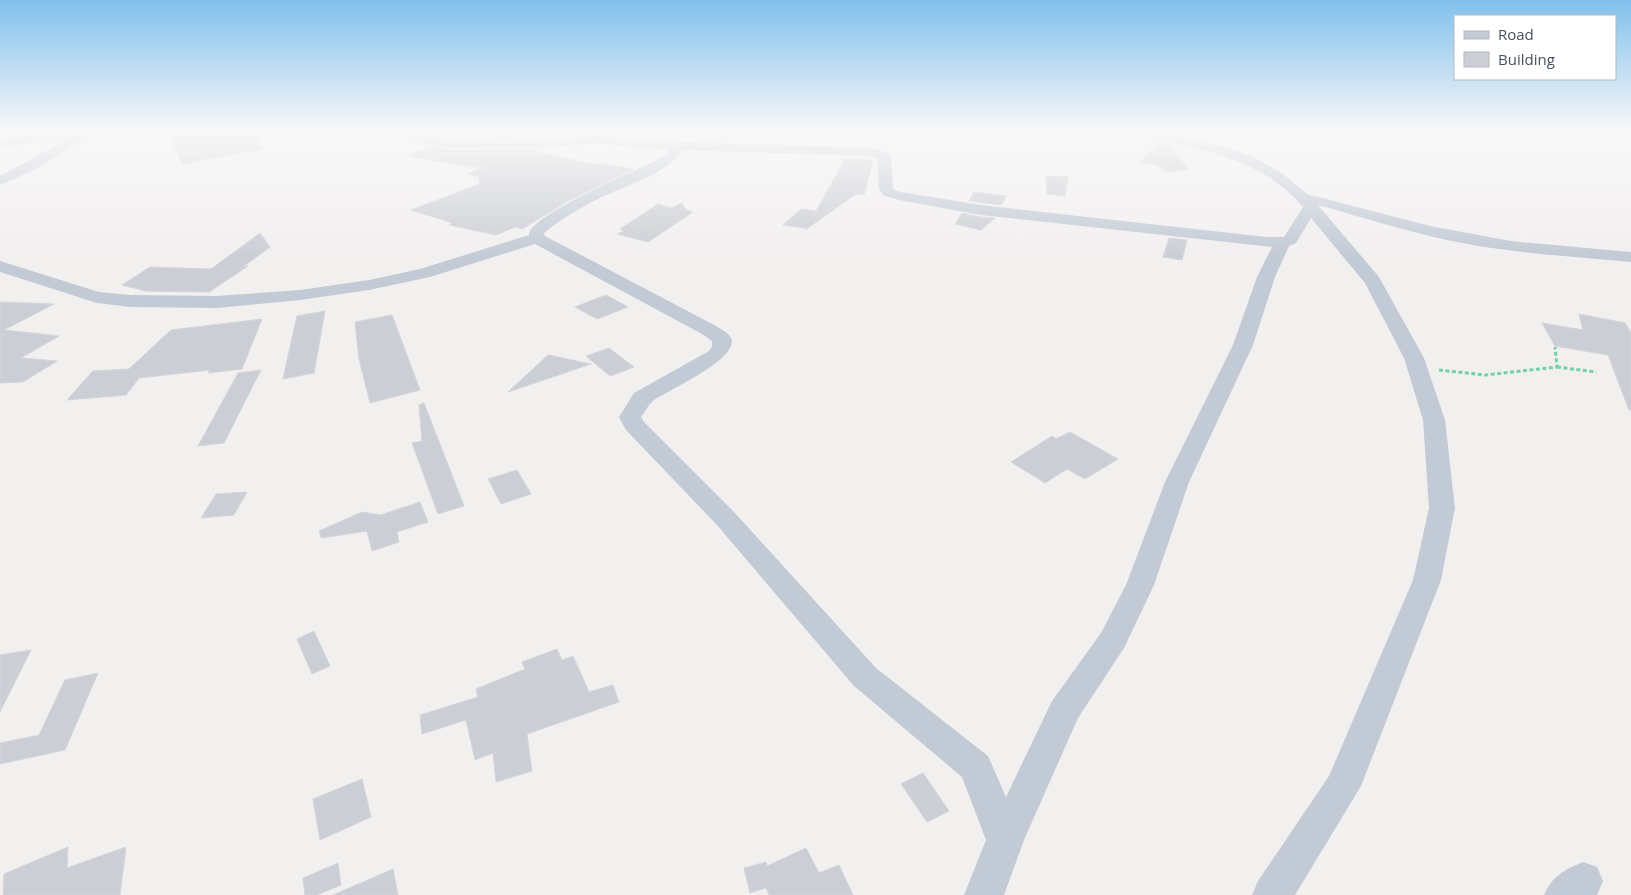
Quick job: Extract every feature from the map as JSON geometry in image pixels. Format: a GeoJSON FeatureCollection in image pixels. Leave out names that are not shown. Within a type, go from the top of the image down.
{"type":"FeatureCollection","features":[{"type":"Feature","properties":{"kind":"street"},"geometry":{"type":"LineString","coordinates":[[0,181],[15,174]]}},
{"type":"Feature","properties":{"kind":"street"},"geometry":{"type":"LineString","coordinates":[[537,238],[536,232],[544,224],[641,174]]}},
{"type":"Feature","properties":{"kind":"street"},"geometry":{"type":"LineString","coordinates":[[885,174],[886,189],[889,193],[899,196],[981,210],[1282,243],[1290,240],[1306,202]]}},
{"type":"Feature","properties":{"kind":"street"},"geometry":{"type":"LineString","coordinates":[[1272,174],[1306,202],[1373,281],[1414,358],[1434,420],[1442,508],[1427,580],[1342,786],[1272,895]]}},
{"type":"Feature","properties":{"kind":"street"},"geometry":{"type":"LineString","coordinates":[[1306,202],[1352,208],[1420,228],[1472,240],[1536,249],[1631,257]]}},
{"type":"Feature","properties":{"kind":"street"},"geometry":{"type":"LineString","coordinates":[[0,266],[97,297],[130,301],[216,302],[300,295],[370,285],[424,273],[537,238],[709,330],[722,340],[722,348],[716,355],[642,398],[630,417],[634,425],[726,519],[865,678],[976,766],[1005,840]]}},
{"type":"Feature","properties":{"kind":"street"},"geometry":{"type":"LineString","coordinates":[[984,895],[1005,840],[1064,711],[1113,640],[1140,585],[1177,482],[1243,345],[1266,277],[1282,243]]}},
{"type":"Feature","properties":{"kind":"path"},"geometry":{"type":"LineString","coordinates":[[1555,346],[1557,366]]}},
{"type":"Feature","properties":{"kind":"path"},"geometry":{"type":"LineString","coordinates":[[1418,368],[1485,375],[1557,366],[1596,372]]}},
{"type":"Feature","properties":{"kind":"building"},"geometry":{"type":"Polygon","coordinates":[[[467,174],[624,174],[568,201],[522,229],[515,227],[496,235],[449,225],[453,223],[411,210],[480,184],[480,177],[467,174]]]}},
{"type":"Feature","properties":{"kind":"building"},"geometry":{"type":"Polygon","coordinates":[[[837,174],[869,174],[864,195],[856,194],[805,230],[806,228],[783,225],[801,209],[816,211],[837,174]]]}},
{"type":"Feature","properties":{"kind":"building"},"geometry":{"type":"Polygon","coordinates":[[[1046,176],[1068,177],[1065,196],[1047,194],[1046,176]]]}},
{"type":"Feature","properties":{"kind":"building"},"geometry":{"type":"Polygon","coordinates":[[[974,192],[1006,196],[1001,205],[969,201],[974,192]]]}},
{"type":"Feature","properties":{"kind":"building"},"geometry":{"type":"Polygon","coordinates":[[[682,203],[686,210],[693,212],[648,242],[617,234],[624,231],[620,229],[658,204],[672,208],[682,203]]]}},
{"type":"Feature","properties":{"kind":"building"},"geometry":{"type":"Polygon","coordinates":[[[962,213],[995,218],[981,230],[955,224],[962,213]]]}},
{"type":"Feature","properties":{"kind":"building"},"geometry":{"type":"Polygon","coordinates":[[[260,233],[270,247],[243,267],[248,266],[209,292],[146,291],[122,285],[150,267],[211,269],[260,233]]]}},
{"type":"Feature","properties":{"kind":"building"},"geometry":{"type":"Polygon","coordinates":[[[1169,238],[1187,240],[1182,260],[1163,257],[1169,238]]]}},
{"type":"Feature","properties":{"kind":"building"},"geometry":{"type":"Polygon","coordinates":[[[606,295],[628,307],[597,319],[575,307],[606,295]]]}},
{"type":"Feature","properties":{"kind":"building"},"geometry":{"type":"Polygon","coordinates":[[[0,302],[54,304],[4,330],[59,336],[21,358],[57,361],[23,382],[0,383],[0,302]]]}},
{"type":"Feature","properties":{"kind":"building"},"geometry":{"type":"Polygon","coordinates":[[[325,311],[314,373],[283,379],[297,316],[325,311]]]}},
{"type":"Feature","properties":{"kind":"building"},"geometry":{"type":"Polygon","coordinates":[[[1579,314],[1625,323],[1631,332],[1631,410],[1629,410],[1608,355],[1555,346],[1542,323],[1583,330],[1579,314]]]}},
{"type":"Feature","properties":{"kind":"building"},"geometry":{"type":"Polygon","coordinates":[[[392,315],[420,390],[370,403],[359,359],[355,322],[392,315]]]}},
{"type":"Feature","properties":{"kind":"building"},"geometry":{"type":"Polygon","coordinates":[[[262,319],[242,369],[208,373],[210,370],[139,378],[126,395],[67,400],[93,371],[129,369],[171,330],[262,319]]]}},
{"type":"Feature","properties":{"kind":"building"},"geometry":{"type":"Polygon","coordinates":[[[609,348],[634,367],[610,376],[586,356],[609,348]]]}},
{"type":"Feature","properties":{"kind":"building"},"geometry":{"type":"Polygon","coordinates":[[[548,355],[591,364],[508,392],[548,355]]]}},
{"type":"Feature","properties":{"kind":"building"},"geometry":{"type":"Polygon","coordinates":[[[261,370],[224,443],[198,446],[238,373],[261,370]]]}},
{"type":"Feature","properties":{"kind":"building"},"geometry":{"type":"Polygon","coordinates":[[[424,403],[464,506],[438,514],[412,443],[422,441],[419,405],[424,403]]]}},
{"type":"Feature","properties":{"kind":"building"},"geometry":{"type":"Polygon","coordinates":[[[1070,432],[1118,459],[1085,479],[1067,469],[1045,483],[1011,462],[1052,436],[1056,439],[1070,432]]]}},
{"type":"Feature","properties":{"kind":"building"},"geometry":{"type":"Polygon","coordinates":[[[517,470],[531,494],[501,504],[488,479],[517,470]]]}},
{"type":"Feature","properties":{"kind":"building"},"geometry":{"type":"Polygon","coordinates":[[[247,492],[234,515],[201,518],[216,494],[247,492]]]}},
{"type":"Feature","properties":{"kind":"building"},"geometry":{"type":"Polygon","coordinates":[[[420,502],[428,522],[397,532],[399,542],[372,551],[367,531],[321,538],[319,531],[362,512],[380,515],[420,502]]]}},
{"type":"Feature","properties":{"kind":"building"},"geometry":{"type":"Polygon","coordinates":[[[314,631],[330,666],[312,674],[297,639],[314,631]]]}},
{"type":"Feature","properties":{"kind":"building"},"geometry":{"type":"Polygon","coordinates":[[[557,649],[562,660],[573,656],[589,692],[613,685],[619,702],[527,734],[532,771],[496,782],[493,753],[475,760],[466,720],[422,734],[420,715],[478,697],[476,689],[525,669],[522,662],[557,649]]]}},
{"type":"Feature","properties":{"kind":"building"},"geometry":{"type":"Polygon","coordinates":[[[31,650],[0,712],[0,655],[31,650]]]}},
{"type":"Feature","properties":{"kind":"building"},"geometry":{"type":"Polygon","coordinates":[[[98,673],[65,750],[0,764],[0,743],[39,735],[65,680],[98,673]]]}},
{"type":"Feature","properties":{"kind":"building"},"geometry":{"type":"Polygon","coordinates":[[[923,773],[949,811],[927,822],[901,784],[923,773]]]}},
{"type":"Feature","properties":{"kind":"building"},"geometry":{"type":"Polygon","coordinates":[[[362,779],[371,817],[320,840],[313,799],[362,779]]]}},
{"type":"Feature","properties":{"kind":"building"},"geometry":{"type":"Polygon","coordinates":[[[68,847],[67,868],[126,847],[120,895],[3,895],[4,874],[68,847]]]}},
{"type":"Feature","properties":{"kind":"building"},"geometry":{"type":"Polygon","coordinates":[[[806,848],[819,873],[839,865],[853,895],[769,895],[766,888],[750,893],[744,868],[766,862],[767,866],[806,848]]]}},
{"type":"Feature","properties":{"kind":"building"},"geometry":{"type":"Polygon","coordinates":[[[338,863],[341,885],[317,895],[305,895],[303,878],[338,863]]]}},
{"type":"Feature","properties":{"kind":"building"},"geometry":{"type":"Polygon","coordinates":[[[393,869],[398,895],[333,895],[393,869]]]}}]}
